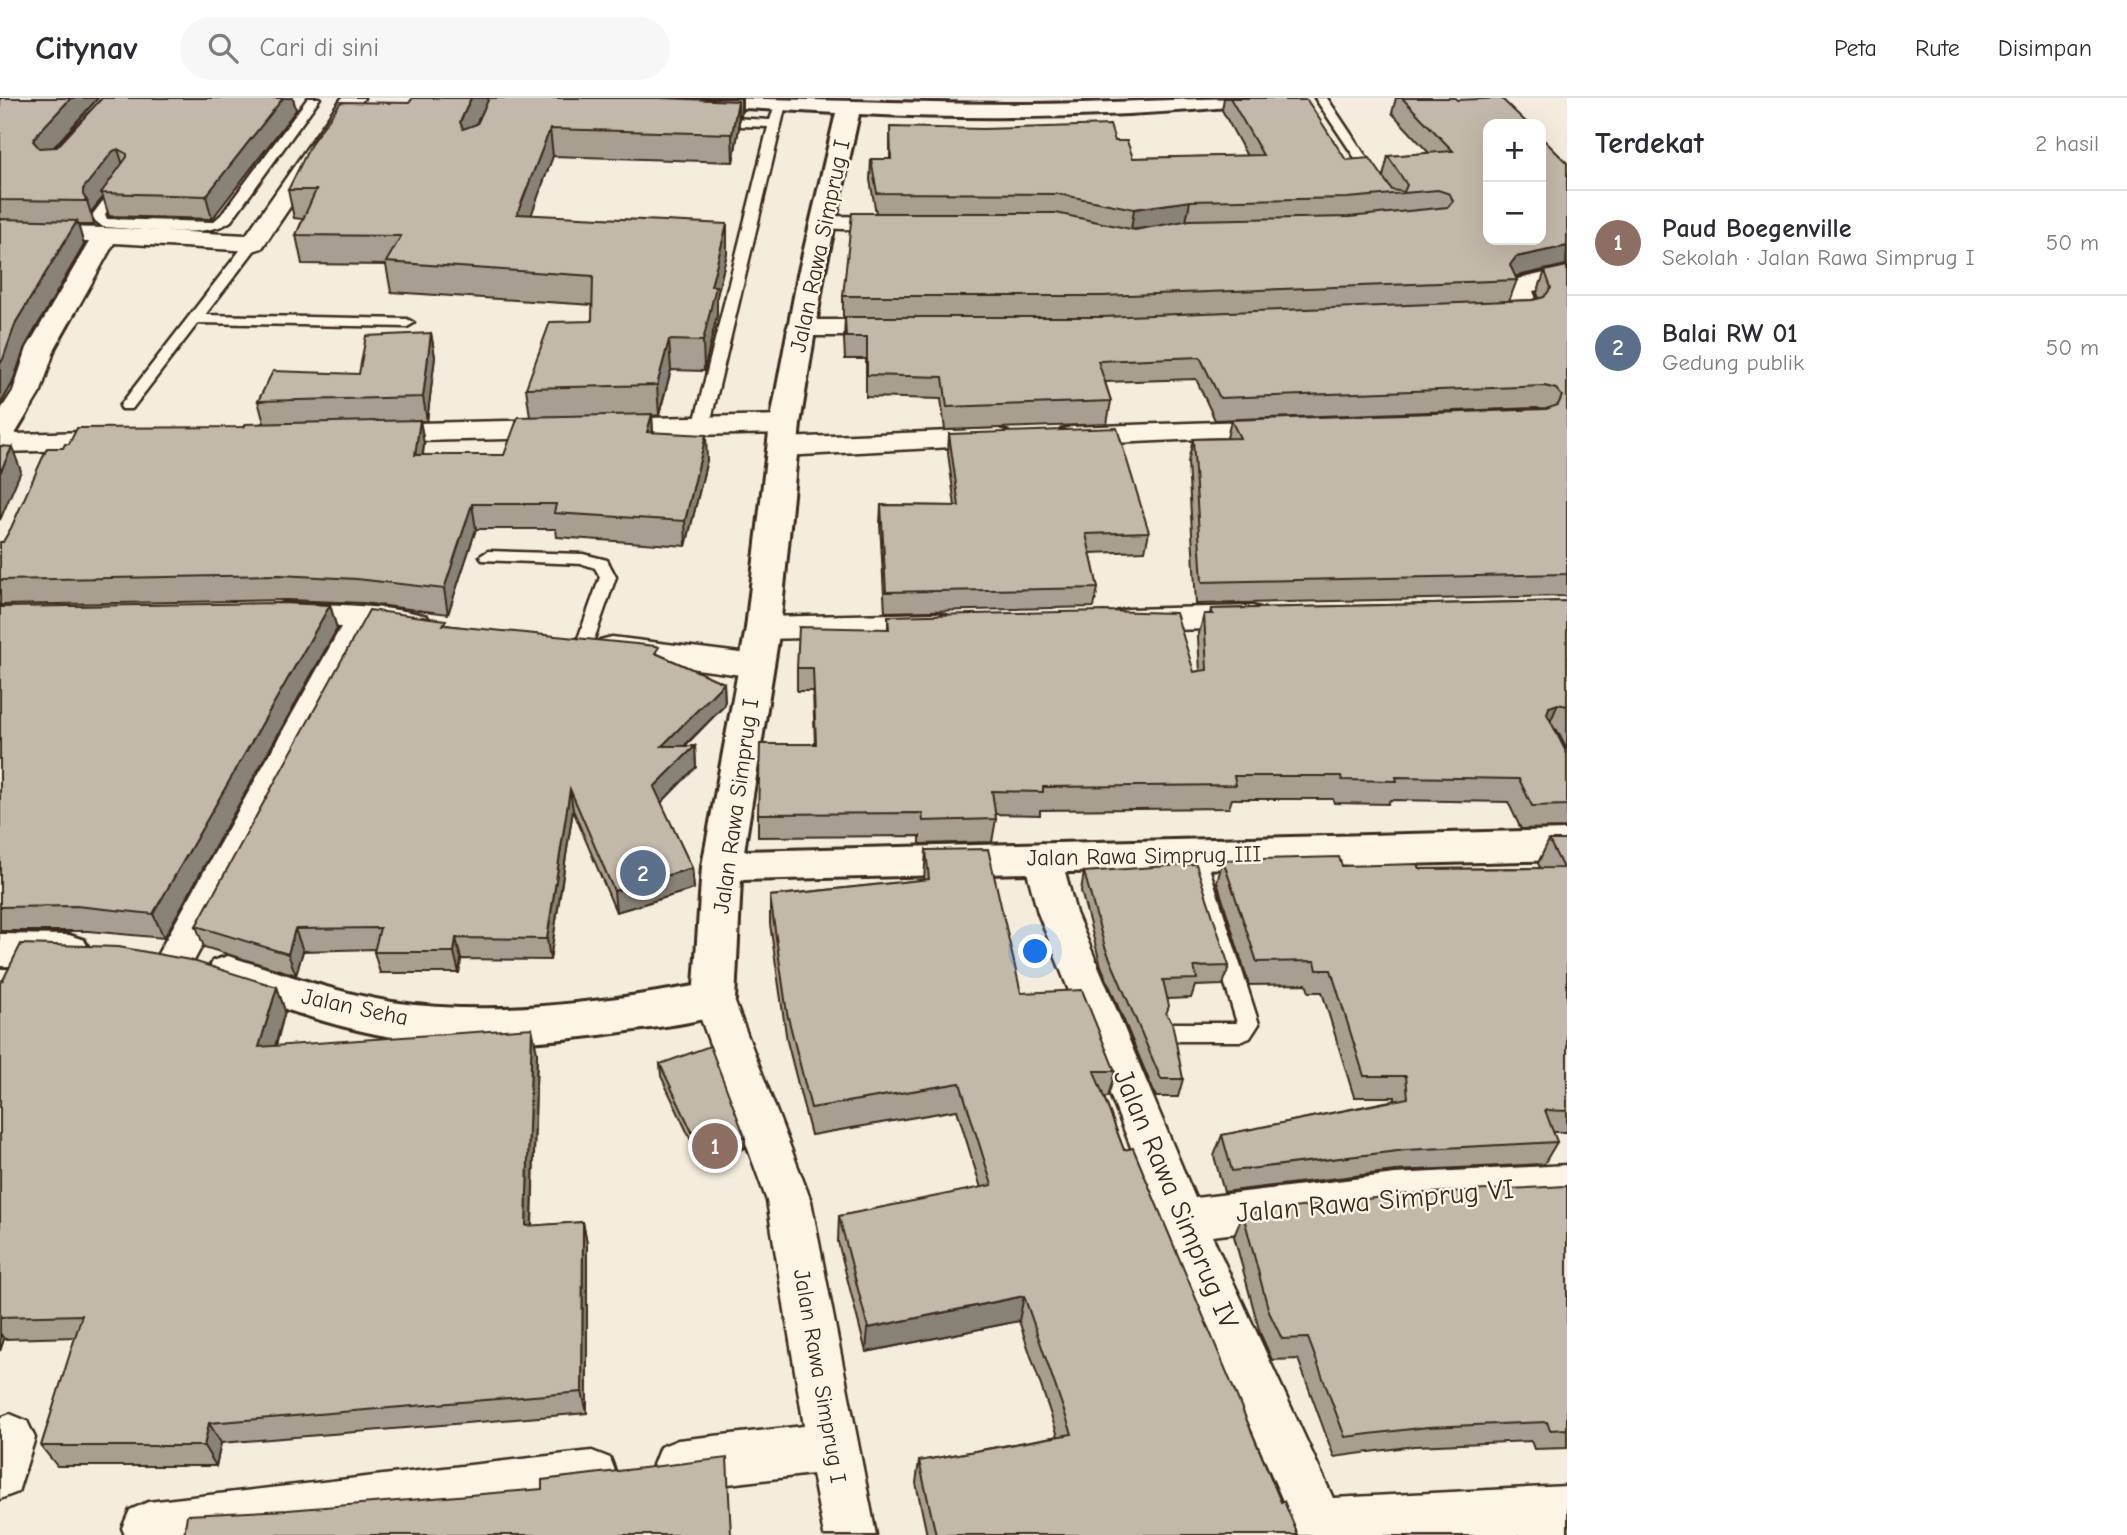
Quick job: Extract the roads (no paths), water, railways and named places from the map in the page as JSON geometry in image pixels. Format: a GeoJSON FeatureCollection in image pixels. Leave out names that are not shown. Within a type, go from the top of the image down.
{"type":"FeatureCollection","features":[{"type":"Feature","properties":{"kind":"street"},"geometry":{"type":"LineString","coordinates":[[0,233],[106,235],[253,243],[353,98]]}},
{"type":"Feature","properties":{"kind":"street"},"geometry":{"type":"LineString","coordinates":[[692,109],[777,114],[849,108],[1069,105],[1250,98]]}},
{"type":"Feature","properties":{"kind":"street","name":"Jalan Rawa Simprug I"},"geometry":{"type":"LineString","coordinates":[[849,108],[800,328],[784,435],[763,628],[722,866],[714,1000],[789,1200],[850,1535]]}},
{"type":"Feature","properties":{"kind":"street"},"geometry":{"type":"LineString","coordinates":[[824,223],[924,224]]}},
{"type":"Feature","properties":{"kind":"street"},"geometry":{"type":"LineString","coordinates":[[0,434],[27,391],[41,348],[106,235]]}},
{"type":"Feature","properties":{"kind":"street"},"geometry":{"type":"LineString","coordinates":[[1456,314],[1525,311],[1528,308],[1518,286],[1567,276]]}},
{"type":"Feature","properties":{"kind":"street"},"geometry":{"type":"LineString","coordinates":[[800,328],[926,328]]}},
{"type":"Feature","properties":{"kind":"street"},"geometry":{"type":"LineString","coordinates":[[342,434],[702,424],[784,435],[1035,437],[1303,428]]}},
{"type":"Feature","properties":{"kind":"street"},"geometry":{"type":"LineString","coordinates":[[0,443],[46,455],[148,440]]}},
{"type":"Feature","properties":{"kind":"street"},"geometry":{"type":"LineString","coordinates":[[260,615],[363,617],[446,627]]}},
{"type":"Feature","properties":{"kind":"street"},"geometry":{"type":"LineString","coordinates":[[1096,621],[1276,616]]}},
{"type":"Feature","properties":{"kind":"street"},"geometry":{"type":"LineString","coordinates":[[175,959],[363,617]]}},
{"type":"Feature","properties":{"kind":"street"},"geometry":{"type":"LineString","coordinates":[[763,628],[971,624]]}},
{"type":"Feature","properties":{"kind":"street"},"geometry":{"type":"LineString","coordinates":[[571,643],[756,666]]}},
{"type":"Feature","properties":{"kind":"street","name":"Jalan Rawa Simprug III"},"geometry":{"type":"LineString","coordinates":[[722,866],[1567,845]]}},
{"type":"Feature","properties":{"kind":"street","name":"Jalan Rawa Simprug IV"},"geometry":{"type":"LineString","coordinates":[[1042,857],[1057,913],[1182,1220],[1322,1530]]}},
{"type":"Feature","properties":{"kind":"street","name":"Jalan Seha"},"geometry":{"type":"LineString","coordinates":[[9,961],[120,952],[175,959],[383,1018],[454,1024],[524,1024],[619,1017],[714,1000]]}},
{"type":"Feature","properties":{"kind":"street","name":"Jalan Rawa Simprug VI"},"geometry":{"type":"LineString","coordinates":[[1182,1220],[1395,1194],[1567,1185]]}},
{"type":"Feature","properties":{"kind":"street"},"geometry":{"type":"LineString","coordinates":[[148,1528],[832,1447]]}},
{"type":"Feature","properties":{"kind":"street"},"geometry":{"type":"LineString","coordinates":[[1322,1530],[1567,1511]]}},
{"type":"Feature","properties":{"kind":"lane"},"geometry":{"type":"LineString","coordinates":[[1321,98],[1386,196]]}},
{"type":"Feature","properties":{"kind":"lane"},"geometry":{"type":"LineString","coordinates":[[293,104],[311,101]]}},
{"type":"Feature","properties":{"kind":"lane"},"geometry":{"type":"LineString","coordinates":[[126,179],[99,214],[103,223],[201,227],[216,225],[226,218],[311,101]]}},
{"type":"Feature","properties":{"kind":"lane"},"geometry":{"type":"LineString","coordinates":[[702,424],[777,114]]}},
{"type":"Feature","properties":{"kind":"lane"},"geometry":{"type":"LineString","coordinates":[[127,406],[253,243]]}},
{"type":"Feature","properties":{"kind":"lane"},"geometry":{"type":"LineString","coordinates":[[197,318],[407,323]]}},
{"type":"Feature","properties":{"kind":"lane"},"geometry":{"type":"LineString","coordinates":[[488,556],[583,559],[601,564],[608,577],[571,643]]}},
{"type":"Feature","properties":{"kind":"lane"},"geometry":{"type":"LineString","coordinates":[[1174,1032],[1242,1032],[1248,1024],[1195,855]]}},
{"type":"Feature","properties":{"kind":"place","name":"Balai RW 01"},"geometry":{"type":"Point","coordinates":[643,873]}},
{"type":"Feature","properties":{"kind":"place","name":"Paud Boegenville"},"geometry":{"type":"Point","coordinates":[715,1146]}}]}
